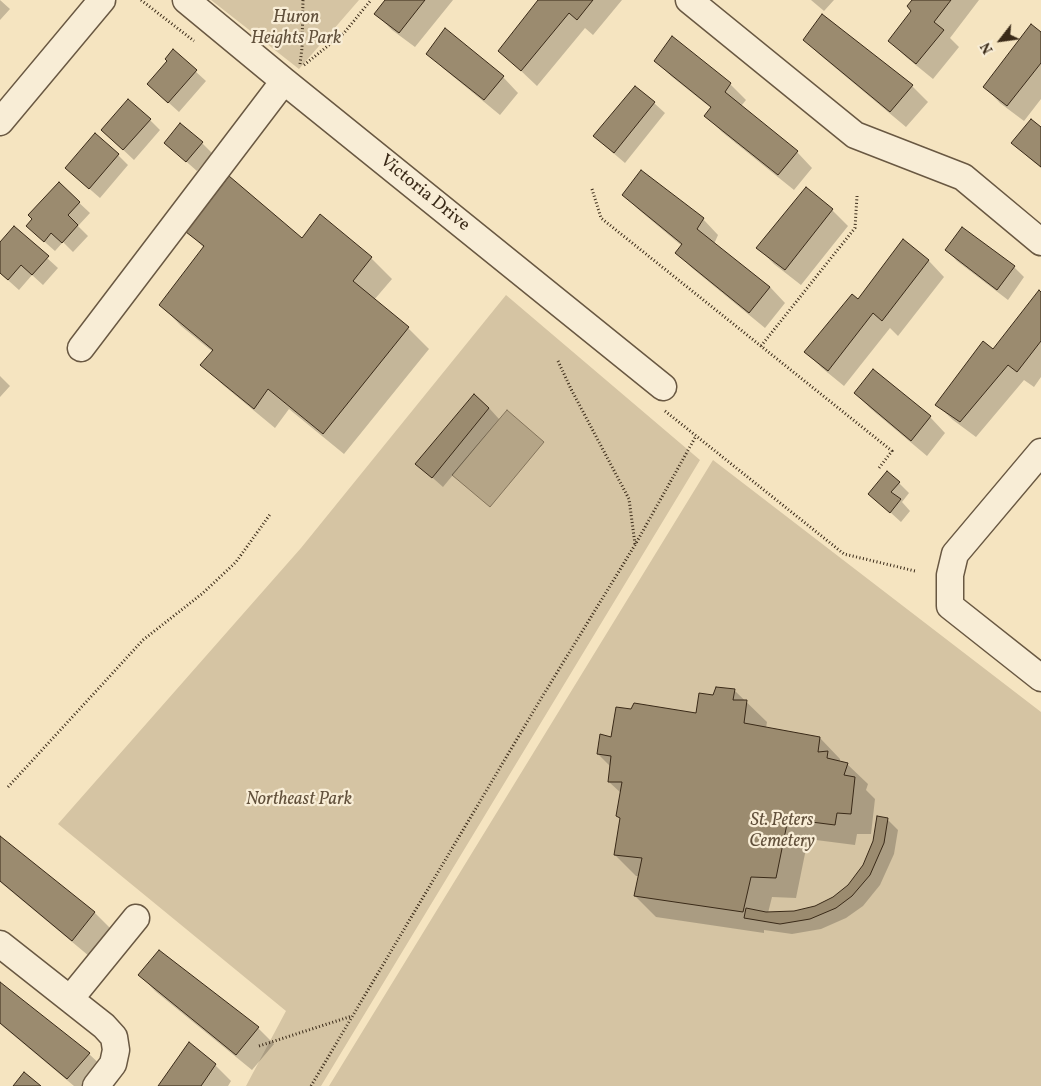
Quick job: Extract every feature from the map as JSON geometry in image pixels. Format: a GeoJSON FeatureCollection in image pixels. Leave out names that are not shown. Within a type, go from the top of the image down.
{"type":"FeatureCollection","features":[{"type":"Feature","properties":{"kind":"street"},"geometry":{"type":"LineString","coordinates":[[0,122],[102,0]]}},
{"type":"Feature","properties":{"kind":"street","name":"Victoria Drive"},"geometry":{"type":"LineString","coordinates":[[186,0],[664,387]]}},
{"type":"Feature","properties":{"kind":"street"},"geometry":{"type":"LineString","coordinates":[[689,0],[855,135],[963,177],[1041,242]]}},
{"type":"Feature","properties":{"kind":"street"},"geometry":{"type":"LineString","coordinates":[[81,348],[284,81]]}},
{"type":"Feature","properties":{"kind":"street"},"geometry":{"type":"LineString","coordinates":[[1041,452],[955,554],[950,574],[950,606],[1041,678]]}},
{"type":"Feature","properties":{"kind":"street"},"geometry":{"type":"LineString","coordinates":[[70,999],[136,918]]}},
{"type":"Feature","properties":{"kind":"street"},"geometry":{"type":"LineString","coordinates":[[0,944],[104,1026],[114,1037],[116,1050],[113,1064],[96,1086]]}},
{"type":"Feature","properties":{"kind":"path"},"geometry":{"type":"LineString","coordinates":[[302,0],[302,48],[299,69],[344,33],[371,0]]}},
{"type":"Feature","properties":{"kind":"path"},"geometry":{"type":"LineString","coordinates":[[592,189],[601,218],[892,451],[879,468]]}},
{"type":"Feature","properties":{"kind":"path"},"geometry":{"type":"LineString","coordinates":[[761,346],[855,228],[857,196]]}},
{"type":"Feature","properties":{"kind":"path"},"geometry":{"type":"LineString","coordinates":[[558,360],[628,500],[635,545]]}},
{"type":"Feature","properties":{"kind":"path"},"geometry":{"type":"LineString","coordinates":[[311,1086],[534,710],[635,545],[696,436]]}},
{"type":"Feature","properties":{"kind":"path"},"geometry":{"type":"LineString","coordinates":[[8,787],[143,640],[203,593],[236,562],[271,512]]}},
{"type":"Feature","properties":{"kind":"path"},"geometry":{"type":"LineString","coordinates":[[259,1046],[353,1016]]}},
{"type":"Feature","properties":{"kind":"green space","name":"Huron Heights Park"},"geometry":{"type":"Polygon","coordinates":[[[211,0],[359,0],[299,69],[211,0]]]}},
{"type":"Feature","properties":{"kind":"green space","name":"Northeast Park"},"geometry":{"type":"Polygon","coordinates":[[[506,295],[700,460],[321,1086],[246,1086],[286,1011],[58,824],[301,548],[506,295]]]}},
{"type":"Feature","properties":{"kind":"green space","name":"St. Peters Cemetery"},"geometry":{"type":"Polygon","coordinates":[[[713,460],[1041,712],[1041,1086],[329,1086],[713,460]]]}},
{"type":"Feature","properties":{"kind":"shaded area"},"geometry":{"type":"Polygon","coordinates":[[[507,410],[544,442],[490,507],[452,475],[507,410]]]}},
{"type":"Feature","properties":{"kind":"building"},"geometry":{"type":"Polygon","coordinates":[[[385,0],[425,0],[399,33],[374,14],[385,0]]]}},
{"type":"Feature","properties":{"kind":"building"},"geometry":{"type":"Polygon","coordinates":[[[538,0],[593,0],[577,20],[569,13],[521,71],[498,51],[538,0]]]}},
{"type":"Feature","properties":{"kind":"building"},"geometry":{"type":"Polygon","coordinates":[[[912,0],[951,0],[934,22],[944,30],[916,64],[888,41],[911,11],[907,6],[912,0]]]}},
{"type":"Feature","properties":{"kind":"building"},"geometry":{"type":"Polygon","coordinates":[[[822,14],[913,85],[890,112],[803,40],[822,14]]]}},
{"type":"Feature","properties":{"kind":"building"},"geometry":{"type":"Polygon","coordinates":[[[1031,24],[1041,32],[1041,63],[1007,106],[983,87],[1031,24]]]}},
{"type":"Feature","properties":{"kind":"building"},"geometry":{"type":"Polygon","coordinates":[[[445,28],[504,76],[484,100],[426,54],[445,28]]]}},
{"type":"Feature","properties":{"kind":"building"},"geometry":{"type":"Polygon","coordinates":[[[672,36],[731,83],[725,92],[798,151],[778,175],[704,116],[711,107],[654,61],[672,36]]]}},
{"type":"Feature","properties":{"kind":"building"},"geometry":{"type":"Polygon","coordinates":[[[173,49],[197,70],[168,103],[147,84],[167,61],[165,59],[173,49]]]}},
{"type":"Feature","properties":{"kind":"building"},"geometry":{"type":"Polygon","coordinates":[[[635,86],[655,102],[614,153],[593,136],[635,86]]]}},
{"type":"Feature","properties":{"kind":"building"},"geometry":{"type":"Polygon","coordinates":[[[128,99],[151,119],[123,150],[101,130],[128,99]]]}},
{"type":"Feature","properties":{"kind":"building"},"geometry":{"type":"Polygon","coordinates":[[[1031,119],[1041,127],[1041,167],[1011,143],[1031,119]]]}},
{"type":"Feature","properties":{"kind":"building"},"geometry":{"type":"Polygon","coordinates":[[[180,123],[203,142],[186,162],[164,143],[180,123]]]}},
{"type":"Feature","properties":{"kind":"building"},"geometry":{"type":"Polygon","coordinates":[[[95,133],[119,154],[89,189],[65,168],[95,133]]]}},
{"type":"Feature","properties":{"kind":"building"},"geometry":{"type":"Polygon","coordinates":[[[641,170],[704,218],[697,229],[770,287],[749,313],[675,253],[682,244],[622,195],[641,170]]]}},
{"type":"Feature","properties":{"kind":"building"},"geometry":{"type":"Polygon","coordinates":[[[229,176],[302,238],[320,214],[372,257],[353,281],[409,327],[323,434],[268,389],[254,409],[200,365],[213,350],[159,305],[204,246],[186,232],[229,176]]]}},
{"type":"Feature","properties":{"kind":"building"},"geometry":{"type":"Polygon","coordinates":[[[59,182],[80,202],[68,215],[78,225],[62,243],[51,233],[44,242],[26,226],[32,219],[28,215],[59,182]]]}},
{"type":"Feature","properties":{"kind":"building"},"geometry":{"type":"Polygon","coordinates":[[[806,187],[833,209],[785,270],[756,248],[806,187]]]}},
{"type":"Feature","properties":{"kind":"building"},"geometry":{"type":"Polygon","coordinates":[[[14,226],[49,256],[32,275],[21,265],[8,280],[0,273],[0,242],[14,226]]]}},
{"type":"Feature","properties":{"kind":"building"},"geometry":{"type":"Polygon","coordinates":[[[962,227],[1015,266],[997,290],[945,250],[962,227]]]}},
{"type":"Feature","properties":{"kind":"building"},"geometry":{"type":"Polygon","coordinates":[[[903,239],[929,260],[882,321],[873,313],[828,371],[804,352],[852,294],[858,299],[903,239]]]}},
{"type":"Feature","properties":{"kind":"building"},"geometry":{"type":"Polygon","coordinates":[[[1039,290],[1041,292],[1041,341],[1017,372],[1008,365],[960,422],[935,405],[983,341],[993,349],[1039,290]]]}},
{"type":"Feature","properties":{"kind":"building"},"geometry":{"type":"Polygon","coordinates":[[[873,369],[931,416],[911,441],[854,393],[873,369]]]}},
{"type":"Feature","properties":{"kind":"building"},"geometry":{"type":"Polygon","coordinates":[[[474,394],[489,408],[432,478],[415,464],[474,394]]]}},
{"type":"Feature","properties":{"kind":"building"},"geometry":{"type":"Polygon","coordinates":[[[887,471],[900,482],[891,492],[901,499],[890,513],[868,494],[887,471]]]}},
{"type":"Feature","properties":{"kind":"building"},"geometry":{"type":"Polygon","coordinates":[[[716,687],[735,689],[733,700],[747,700],[744,723],[820,737],[818,752],[828,751],[827,758],[848,763],[844,775],[855,777],[851,814],[837,813],[835,825],[788,819],[776,878],[751,877],[743,912],[634,896],[642,858],[614,855],[620,818],[616,816],[622,782],[608,782],[611,756],[597,754],[600,734],[611,737],[616,707],[631,709],[634,703],[696,713],[699,693],[713,695],[716,687]]]}},
{"type":"Feature","properties":{"kind":"building"},"geometry":{"type":"Polygon","coordinates":[[[877,816],[888,818],[884,843],[870,875],[852,896],[836,908],[810,919],[780,924],[744,918],[746,908],[766,912],[794,911],[815,906],[833,897],[848,885],[863,865],[873,841],[877,816]]]}},
{"type":"Feature","properties":{"kind":"building"},"geometry":{"type":"Polygon","coordinates":[[[0,836],[95,912],[72,941],[0,881],[0,836]]]}},
{"type":"Feature","properties":{"kind":"building"},"geometry":{"type":"Polygon","coordinates":[[[159,950],[259,1027],[236,1055],[138,975],[159,950]]]}},
{"type":"Feature","properties":{"kind":"building"},"geometry":{"type":"Polygon","coordinates":[[[0,982],[90,1053],[67,1079],[0,1023],[0,982]]]}},
{"type":"Feature","properties":{"kind":"building"},"geometry":{"type":"Polygon","coordinates":[[[189,1042],[216,1064],[201,1086],[158,1086],[189,1042]]]}},
{"type":"Feature","properties":{"kind":"building"},"geometry":{"type":"Polygon","coordinates":[[[24,1072],[41,1086],[13,1086],[24,1072]]]}}]}
